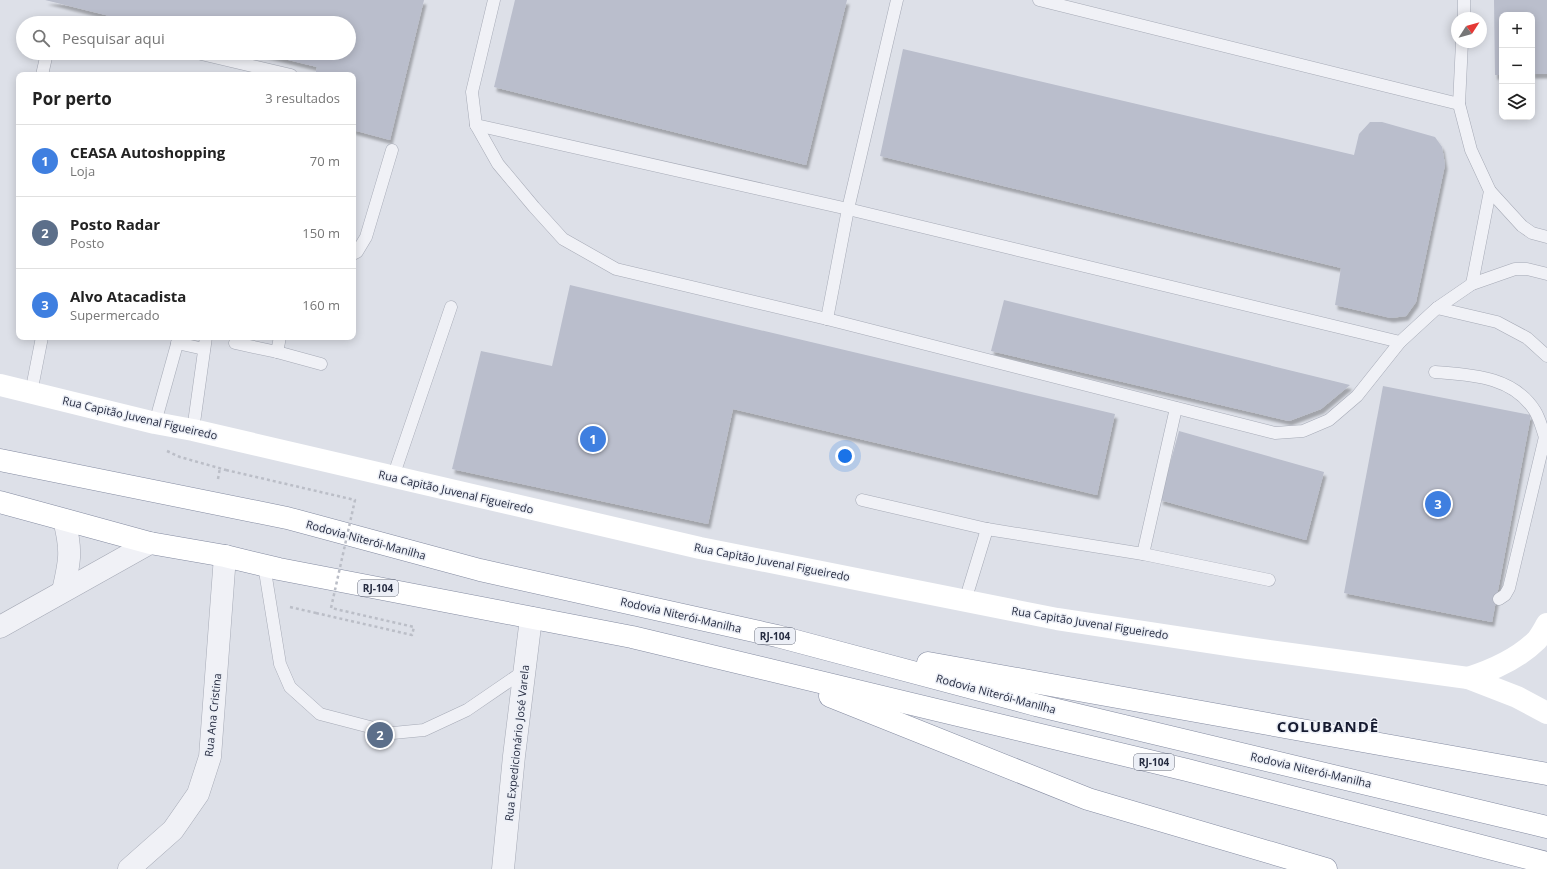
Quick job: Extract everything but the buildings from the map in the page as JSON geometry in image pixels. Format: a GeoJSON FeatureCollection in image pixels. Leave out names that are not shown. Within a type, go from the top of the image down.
{"type":"FeatureCollection","features":[{"type":"Feature","properties":{"kind":"main road","name":"Rua Capitão Juvenal Figueiredo"},"geometry":{"type":"LineString","coordinates":[[0,384],[155,423],[193,430],[700,548],[1057,619],[1248,648],[1468,678],[1517,697],[1547,713]]}},
{"type":"Feature","properties":{"kind":"main road","name":"Rodovia Niterói-Manilha"},"geometry":{"type":"LineString","coordinates":[[0,460],[287,518],[480,570],[777,636],[1036,705],[1547,827]]}},
{"type":"Feature","properties":{"kind":"main road","name":"RJ-104"},"geometry":{"type":"LineString","coordinates":[[0,502],[150,543],[225,556],[530,618],[632,637],[1187,770],[1547,863]]}},
{"type":"Feature","properties":{"kind":"main road"},"geometry":{"type":"LineString","coordinates":[[1468,678],[1492,670],[1507,662],[1537,639],[1547,624]]}},
{"type":"Feature","properties":{"kind":"main road"},"geometry":{"type":"LineString","coordinates":[[777,636],[1547,774]]}},
{"type":"Feature","properties":{"kind":"main road"},"geometry":{"type":"LineString","coordinates":[[758,668],[1088,799],[1326,869]]}},
{"type":"Feature","properties":{"kind":"street"},"geometry":{"type":"LineString","coordinates":[[63,591],[70,556],[70,541],[64,520]]}},
{"type":"Feature","properties":{"kind":"street"},"geometry":{"type":"LineString","coordinates":[[0,626],[150,543]]}},
{"type":"Feature","properties":{"kind":"street","name":"Rua Ana Cristina"},"geometry":{"type":"LineString","coordinates":[[128,869],[173,830],[198,794],[210,757],[216,700],[225,556]]}},
{"type":"Feature","properties":{"kind":"street","name":"Rua Expedicionário José Varela"},"geometry":{"type":"LineString","coordinates":[[503,869],[530,618]]}},
{"type":"Feature","properties":{"kind":"lane"},"geometry":{"type":"LineString","coordinates":[[494,0],[472,92],[476,125],[498,164],[563,239],[616,269],[827,319],[1275,433],[1303,431],[1329,420],[1358,396],[1400,342],[1437,308],[1472,284],[1515,269],[1526,268],[1547,274]]}},
{"type":"Feature","properties":{"kind":"lane"},"geometry":{"type":"LineString","coordinates":[[827,319],[848,209],[897,0]]}},
{"type":"Feature","properties":{"kind":"lane"},"geometry":{"type":"LineString","coordinates":[[1039,0],[1459,104]]}},
{"type":"Feature","properties":{"kind":"lane"},"geometry":{"type":"LineString","coordinates":[[1464,0],[1464,12]]}},
{"type":"Feature","properties":{"kind":"lane"},"geometry":{"type":"LineString","coordinates":[[1462,48],[1459,104],[1470,150],[1490,191],[1522,226],[1532,232],[1547,237]]}},
{"type":"Feature","properties":{"kind":"lane"},"geometry":{"type":"LineString","coordinates":[[43,72],[46,60]]}},
{"type":"Feature","properties":{"kind":"lane"},"geometry":{"type":"LineString","coordinates":[[227,60],[278,72]]}},
{"type":"Feature","properties":{"kind":"lane"},"geometry":{"type":"LineString","coordinates":[[476,125],[848,209],[1400,342]]}},
{"type":"Feature","properties":{"kind":"lane"},"geometry":{"type":"LineString","coordinates":[[356,252],[366,237],[392,150]]}},
{"type":"Feature","properties":{"kind":"lane"},"geometry":{"type":"LineString","coordinates":[[1472,284],[1490,191]]}},
{"type":"Feature","properties":{"kind":"lane"},"geometry":{"type":"LineString","coordinates":[[393,477],[451,307]]}},
{"type":"Feature","properties":{"kind":"lane"},"geometry":{"type":"LineString","coordinates":[[1437,308],[1497,322],[1527,338],[1547,356]]}},
{"type":"Feature","properties":{"kind":"lane"},"geometry":{"type":"LineString","coordinates":[[31,393],[41,340]]}},
{"type":"Feature","properties":{"kind":"lane"},"geometry":{"type":"LineString","coordinates":[[155,423],[178,340],[205,343],[193,430]]}},
{"type":"Feature","properties":{"kind":"lane"},"geometry":{"type":"LineString","coordinates":[[277,352],[279,340]]}},
{"type":"Feature","properties":{"kind":"lane"},"geometry":{"type":"LineString","coordinates":[[235,343],[277,352],[321,364]]}},
{"type":"Feature","properties":{"kind":"lane"},"geometry":{"type":"LineString","coordinates":[[1436,372],[1474,375],[1497,380],[1520,394],[1535,411],[1546,438],[1509,588],[1505,595],[1499,599]]}},
{"type":"Feature","properties":{"kind":"lane"},"geometry":{"type":"LineString","coordinates":[[1143,554],[1176,408]]}},
{"type":"Feature","properties":{"kind":"lane"},"geometry":{"type":"LineString","coordinates":[[862,500],[986,529],[1143,554],[1270,580]]}},
{"type":"Feature","properties":{"kind":"lane"},"geometry":{"type":"LineString","coordinates":[[965,601],[986,529]]}},
{"type":"Feature","properties":{"kind":"lane"},"geometry":{"type":"LineString","coordinates":[[264,565],[280,664],[290,687],[320,714],[393,733],[424,730],[467,710],[524,671]]}},
{"type":"Feature","properties":{"kind":"path"},"geometry":{"type":"LineString","coordinates":[[226,470],[355,500],[331,608],[414,626],[412,635],[270,602]]}},
{"type":"Feature","properties":{"kind":"place","name":"CEASA Autoshopping"},"geometry":{"type":"Point","coordinates":[593,439]}},
{"type":"Feature","properties":{"kind":"place","name":"Alvo Atacadista"},"geometry":{"type":"Point","coordinates":[1438,504]}},
{"type":"Feature","properties":{"kind":"place","name":"Posto Radar"},"geometry":{"type":"Point","coordinates":[380,735]}},
{"type":"Feature","properties":{"kind":"district","name":"COLUBANDÊ"},"geometry":{"type":"Point","coordinates":[1328,727]}}]}
